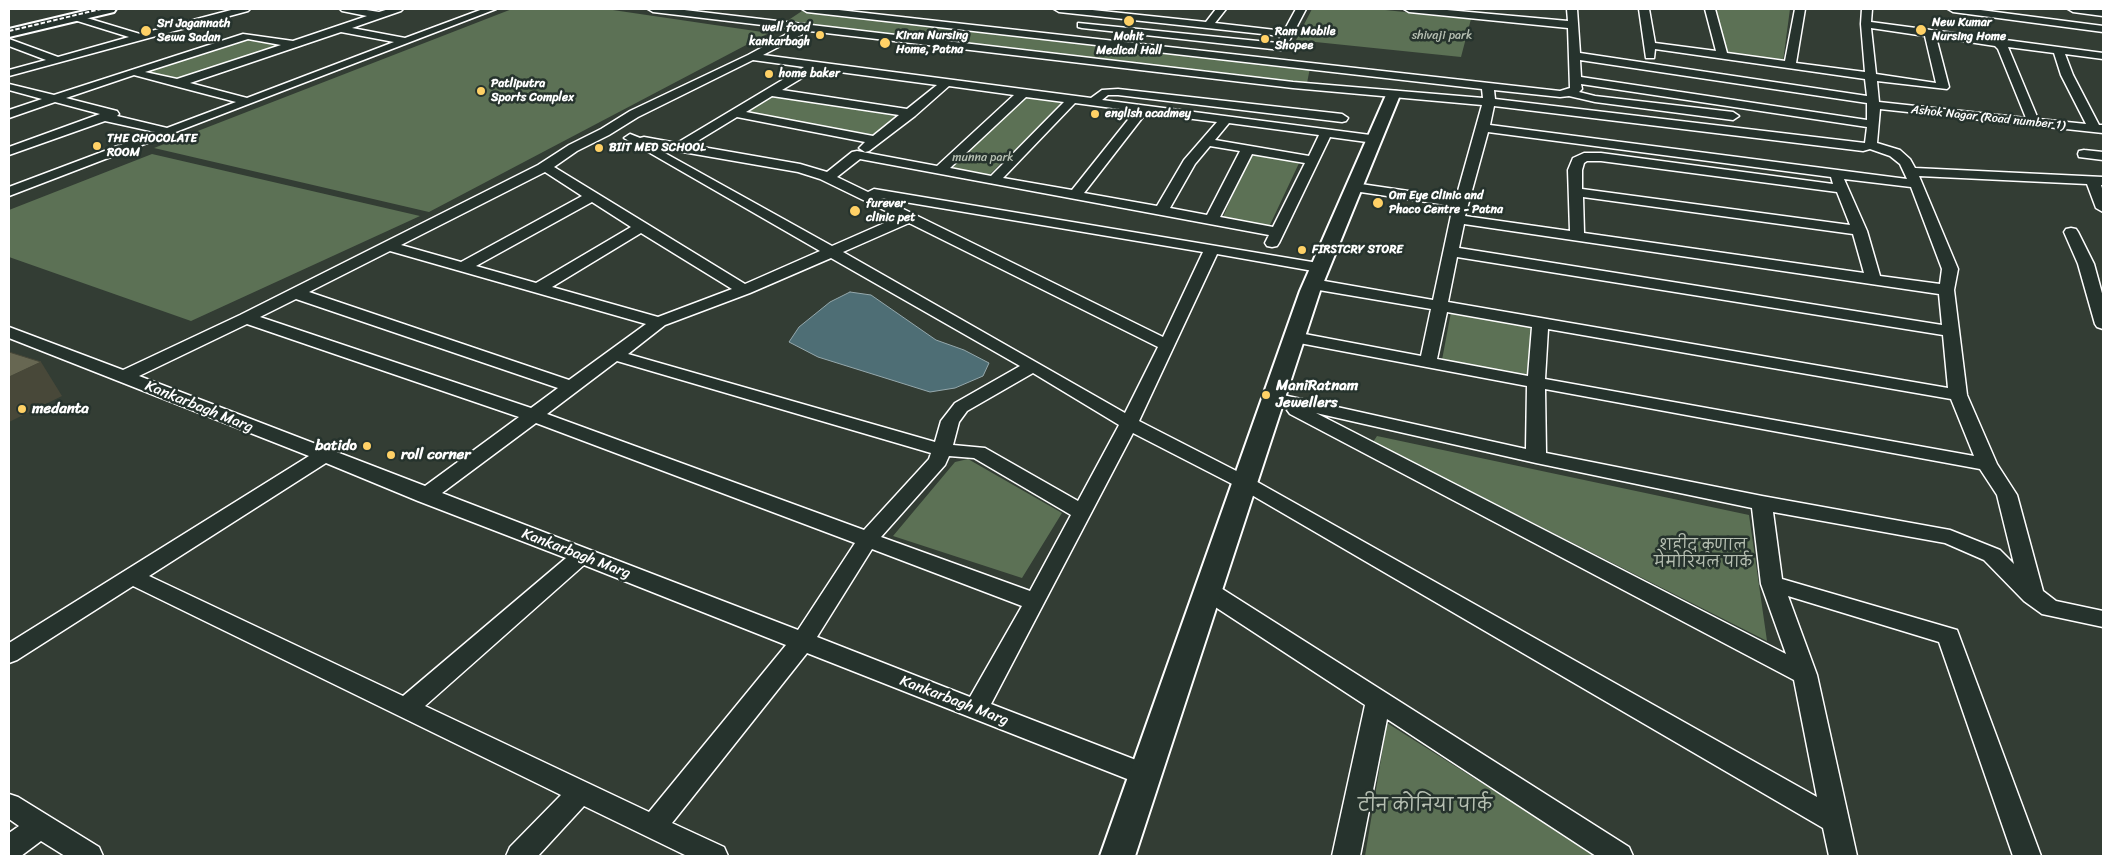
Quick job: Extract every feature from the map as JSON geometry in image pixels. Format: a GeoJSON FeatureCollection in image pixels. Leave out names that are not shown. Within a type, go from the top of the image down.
{"type":"FeatureCollection","features":[{"type":"Feature","properties":{"kind":"main road"},"geometry":{"type":"LineString","coordinates":[[9,27],[109,9]]}},
{"type":"Feature","properties":{"kind":"main road"},"geometry":{"type":"LineString","coordinates":[[9,33],[80,13]]}},
{"type":"Feature","properties":{"kind":"street"},"geometry":{"type":"LineString","coordinates":[[9,73],[245,9]]}},
{"type":"Feature","properties":{"kind":"street"},"geometry":{"type":"LineString","coordinates":[[345,9],[379,15]]}},
{"type":"Feature","properties":{"kind":"street"},"geometry":{"type":"LineString","coordinates":[[178,83],[398,9]]}},
{"type":"Feature","properties":{"kind":"street"},"geometry":{"type":"LineString","coordinates":[[9,192],[491,9]]}},
{"type":"Feature","properties":{"kind":"street"},"geometry":{"type":"LineString","coordinates":[[652,9],[914,41],[1240,85],[1355,92],[1393,101],[1488,94],[1569,93],[1595,99],[1778,121],[1784,119],[1785,116],[1782,110]]}},
{"type":"Feature","properties":{"kind":"street"},"geometry":{"type":"LineString","coordinates":[[807,9],[1418,79],[1488,94],[1857,147],[1871,145],[1895,153],[1901,157],[1913,178],[1938,234],[1950,269],[1946,290],[1958,395],[1988,464],[2007,495],[2032,595]]}},
{"type":"Feature","properties":{"kind":"street"},"geometry":{"type":"LineString","coordinates":[[1059,9],[1287,34]]}},
{"type":"Feature","properties":{"kind":"street"},"geometry":{"type":"LineString","coordinates":[[1145,18],[1153,9]]}},
{"type":"Feature","properties":{"kind":"street"},"geometry":{"type":"LineString","coordinates":[[1208,26],[1220,9]]}},
{"type":"Feature","properties":{"kind":"street"},"geometry":{"type":"LineString","coordinates":[[1274,63],[1301,9]]}},
{"type":"Feature","properties":{"kind":"street"},"geometry":{"type":"LineString","coordinates":[[1409,9],[1573,25]]}},
{"type":"Feature","properties":{"kind":"street"},"geometry":{"type":"LineString","coordinates":[[1569,93],[1576,89],[1572,9]]}},
{"type":"Feature","properties":{"kind":"street"},"geometry":{"type":"LineString","coordinates":[[1644,9],[1650,45],[1650,67]]}},
{"type":"Feature","properties":{"kind":"street"},"geometry":{"type":"LineString","coordinates":[[1710,9],[1722,55]]}},
{"type":"Feature","properties":{"kind":"street"},"geometry":{"type":"LineString","coordinates":[[1790,64],[1800,9]]}},
{"type":"Feature","properties":{"kind":"street"},"geometry":{"type":"LineString","coordinates":[[1953,9],[2033,33],[2058,49],[2103,56]]}},
{"type":"Feature","properties":{"kind":"street"},"geometry":{"type":"LineString","coordinates":[[2073,9],[2103,13]]}},
{"type":"Feature","properties":{"kind":"street"},"geometry":{"type":"LineString","coordinates":[[197,12],[214,17]]}},
{"type":"Feature","properties":{"kind":"street"},"geometry":{"type":"LineString","coordinates":[[80,13],[138,37]]}},
{"type":"Feature","properties":{"kind":"street"},"geometry":{"type":"LineString","coordinates":[[1065,39],[1095,13]]}},
{"type":"Feature","properties":{"kind":"street"},"geometry":{"type":"LineString","coordinates":[[771,23],[788,14]]}},
{"type":"Feature","properties":{"kind":"street"},"geometry":{"type":"LineString","coordinates":[[1867,16],[1930,33],[1989,41],[2033,33],[2103,29]]}},
{"type":"Feature","properties":{"kind":"street"},"geometry":{"type":"LineString","coordinates":[[1867,16],[1977,30],[1985,34],[1989,41],[2003,48],[2019,91],[2034,123]]}},
{"type":"Feature","properties":{"kind":"street"},"geometry":{"type":"LineString","coordinates":[[1867,16],[1873,124],[1871,145]]}},
{"type":"Feature","properties":{"kind":"street"},"geometry":{"type":"LineString","coordinates":[[192,23],[247,36],[294,44]]}},
{"type":"Feature","properties":{"kind":"street"},"geometry":{"type":"LineString","coordinates":[[1082,24],[1281,48]]}},
{"type":"Feature","properties":{"kind":"street"},"geometry":{"type":"LineString","coordinates":[[123,377],[246,318],[545,167],[572,148],[605,132],[634,114],[752,57],[806,28]]}},
{"type":"Feature","properties":{"kind":"street"},"geometry":{"type":"LineString","coordinates":[[341,29],[405,41]]}},
{"type":"Feature","properties":{"kind":"street"},"geometry":{"type":"LineString","coordinates":[[1650,45],[1942,87],[1930,33]]}},
{"type":"Feature","properties":{"kind":"street"},"geometry":{"type":"LineString","coordinates":[[9,114],[247,36]]}},
{"type":"Feature","properties":{"kind":"street"},"geometry":{"type":"LineString","coordinates":[[791,36],[846,43]]}},
{"type":"Feature","properties":{"kind":"street"},"geometry":{"type":"LineString","coordinates":[[902,50],[914,41]]}},
{"type":"Feature","properties":{"kind":"street"},"geometry":{"type":"LineString","coordinates":[[9,42],[57,60]]}},
{"type":"Feature","properties":{"kind":"street"},"geometry":{"type":"LineString","coordinates":[[2058,49],[2066,76],[2099,129]]}},
{"type":"Feature","properties":{"kind":"street"},"geometry":{"type":"LineString","coordinates":[[1575,56],[1872,102]]}},
{"type":"Feature","properties":{"kind":"street"},"geometry":{"type":"LineString","coordinates":[[752,57],[1374,139]]}},
{"type":"Feature","properties":{"kind":"street"},"geometry":{"type":"LineString","coordinates":[[879,74],[896,64]]}},
{"type":"Feature","properties":{"kind":"street"},"geometry":{"type":"LineString","coordinates":[[679,147],[814,66]]}},
{"type":"Feature","properties":{"kind":"street"},"geometry":{"type":"LineString","coordinates":[[133,72],[246,101]]}},
{"type":"Feature","properties":{"kind":"street"},"geometry":{"type":"LineString","coordinates":[[1355,92],[1361,73]]}},
{"type":"Feature","properties":{"kind":"street"},"geometry":{"type":"LineString","coordinates":[[983,88],[993,78],[990,76]]}},
{"type":"Feature","properties":{"kind":"street"},"geometry":{"type":"LineString","coordinates":[[1117,856],[1316,276],[1374,139],[1393,101],[1418,79]]}},
{"type":"Feature","properties":{"kind":"street"},"geometry":{"type":"LineString","coordinates":[[1576,80],[1873,124]]}},
{"type":"Feature","properties":{"kind":"street"},"geometry":{"type":"LineString","coordinates":[[828,178],[946,83]]}},
{"type":"Feature","properties":{"kind":"street"},"geometry":{"type":"LineString","coordinates":[[9,87],[113,114],[9,151]]}},
{"type":"Feature","properties":{"kind":"street"},"geometry":{"type":"LineString","coordinates":[[771,92],[911,113]]}},
{"type":"Feature","properties":{"kind":"street"},"geometry":{"type":"LineString","coordinates":[[1094,102],[1098,96],[1106,92],[1118,92],[1342,118]]}},
{"type":"Feature","properties":{"kind":"street"},"geometry":{"type":"LineString","coordinates":[[940,170],[1023,93]]}},
{"type":"Feature","properties":{"kind":"street"},"geometry":{"type":"LineString","coordinates":[[9,102],[37,94]]}},
{"type":"Feature","properties":{"kind":"street"},"geometry":{"type":"LineString","coordinates":[[1428,363],[1460,211],[1483,128],[1488,94]]}},
{"type":"Feature","properties":{"kind":"street"},"geometry":{"type":"LineString","coordinates":[[994,180],[1072,100]]}},
{"type":"Feature","properties":{"kind":"street","name":"Ashok Nagar (Road number 1)"},"geometry":{"type":"LineString","coordinates":[[1872,102],[2034,123],[2099,129]]}},
{"type":"Feature","properties":{"kind":"street"},"geometry":{"type":"LineString","coordinates":[[1075,195],[1143,109]]}},
{"type":"Feature","properties":{"kind":"street"},"geometry":{"type":"LineString","coordinates":[[735,113],[874,140]]}},
{"type":"Feature","properties":{"kind":"street"},"geometry":{"type":"LineString","coordinates":[[104,117],[166,131]]}},
{"type":"Feature","properties":{"kind":"street"},"geometry":{"type":"LineString","coordinates":[[1161,211],[1189,163],[1225,120]]}},
{"type":"Feature","properties":{"kind":"street"},"geometry":{"type":"LineString","coordinates":[[1483,128],[1835,174],[1913,178],[2097,180],[2103,208]]}},
{"type":"Feature","properties":{"kind":"street"},"geometry":{"type":"LineString","coordinates":[[605,132],[800,168],[828,178],[854,189],[1167,345]]}},
{"type":"Feature","properties":{"kind":"street"},"geometry":{"type":"LineString","coordinates":[[1265,258],[1276,232],[1326,133]]}},
{"type":"Feature","properties":{"kind":"street"},"geometry":{"type":"LineString","coordinates":[[630,138],[1129,422],[1245,483],[1834,820]]}},
{"type":"Feature","properties":{"kind":"street"},"geometry":{"type":"LineString","coordinates":[[1208,142],[1312,160]]}},
{"type":"Feature","properties":{"kind":"street"},"geometry":{"type":"LineString","coordinates":[[1212,220],[1248,149]]}},
{"type":"Feature","properties":{"kind":"street"},"geometry":{"type":"LineString","coordinates":[[2084,154],[2103,156]]}},
{"type":"Feature","properties":{"kind":"street"},"geometry":{"type":"LineString","coordinates":[[857,155],[1276,232]]}},
{"type":"Feature","properties":{"kind":"street"},"geometry":{"type":"LineString","coordinates":[[1577,236],[1575,170],[1580,158],[1590,156],[1842,189]]}},
{"type":"Feature","properties":{"kind":"street"},"geometry":{"type":"LineString","coordinates":[[545,167],[744,290]]}},
{"type":"Feature","properties":{"kind":"street"},"geometry":{"type":"LineString","coordinates":[[1835,174],[1860,231],[1874,280]]}},
{"type":"Feature","properties":{"kind":"street"},"geometry":{"type":"LineString","coordinates":[[1354,187],[1577,236],[1946,290]]}},
{"type":"Feature","properties":{"kind":"street"},"geometry":{"type":"LineString","coordinates":[[854,189],[1265,258],[1316,276],[1440,306],[1958,395]]}},
{"type":"Feature","properties":{"kind":"street"},"geometry":{"type":"LineString","coordinates":[[1575,192],[1860,231]]}},
{"type":"Feature","properties":{"kind":"street"},"geometry":{"type":"LineString","coordinates":[[463,267],[592,196]]}},
{"type":"Feature","properties":{"kind":"street"},"geometry":{"type":"LineString","coordinates":[[425,496],[659,322],[744,290],[910,217]]}},
{"type":"Feature","properties":{"kind":"street"},"geometry":{"type":"LineString","coordinates":[[539,288],[641,228]]}},
{"type":"Feature","properties":{"kind":"street"},"geometry":{"type":"LineString","coordinates":[[2071,232],[2086,264],[2103,324]]}},
{"type":"Feature","properties":{"kind":"street"},"geometry":{"type":"LineString","coordinates":[[387,246],[659,322]]}},
{"type":"Feature","properties":{"kind":"street"},"geometry":{"type":"LineString","coordinates":[[976,709],[1035,602],[1129,422],[1212,249]]}},
{"type":"Feature","properties":{"kind":"street"},"geometry":{"type":"LineString","coordinates":[[1451,251],[1950,331]]}},
{"type":"Feature","properties":{"kind":"street"},"geometry":{"type":"LineString","coordinates":[[295,293],[571,387]]}},
{"type":"Feature","properties":{"kind":"street"},"geometry":{"type":"LineString","coordinates":[[246,318],[532,415],[1035,602]]}},
{"type":"Feature","properties":{"kind":"street"},"geometry":{"type":"LineString","coordinates":[[1536,457],[1536,384],[1540,324]]}},
{"type":"Feature","properties":{"kind":"street","name":"Kankarbagh Marg"},"geometry":{"type":"LineString","coordinates":[[9,332],[425,496],[1144,775]]}},
{"type":"Feature","properties":{"kind":"street"},"geometry":{"type":"LineString","coordinates":[[1294,337],[1536,384],[1988,464]]}},
{"type":"Feature","properties":{"kind":"street"},"geometry":{"type":"LineString","coordinates":[[614,355],[942,450],[978,452],[1082,512]]}},
{"type":"Feature","properties":{"kind":"street"},"geometry":{"type":"LineString","coordinates":[[652,827],[802,642],[866,540],[938,461],[950,421],[961,407],[1033,366]]}},
{"type":"Feature","properties":{"kind":"street"},"geometry":{"type":"LineString","coordinates":[[1274,398],[1536,457],[1762,503],[1950,537],[1992,555],[2032,595],[2050,608],[2103,619]]}},
{"type":"Feature","properties":{"kind":"street"},"geometry":{"type":"LineString","coordinates":[[1274,398],[1805,675]]}},
{"type":"Feature","properties":{"kind":"street"},"geometry":{"type":"LineString","coordinates":[[9,654],[323,456]]}},
{"type":"Feature","properties":{"kind":"street"},"geometry":{"type":"LineString","coordinates":[[1762,503],[1772,584],[1805,675],[1843,856]]}},
{"type":"Feature","properties":{"kind":"street"},"geometry":{"type":"LineString","coordinates":[[406,708],[580,556]]}},
{"type":"Feature","properties":{"kind":"street"},"geometry":{"type":"LineString","coordinates":[[132,577],[714,856]]}},
{"type":"Feature","properties":{"kind":"street"},"geometry":{"type":"LineString","coordinates":[[1772,584],[1950,636],[2027,856]]}},
{"type":"Feature","properties":{"kind":"street"},"geometry":{"type":"LineString","coordinates":[[1208,591],[1619,856]]}},
{"type":"Feature","properties":{"kind":"street"},"geometry":{"type":"LineString","coordinates":[[1346,856],[1378,700]]}},
{"type":"Feature","properties":{"kind":"street"},"geometry":{"type":"LineString","coordinates":[[520,856],[580,793]]}},
{"type":"Feature","properties":{"kind":"street"},"geometry":{"type":"LineString","coordinates":[[9,805],[89,856]]}},
{"type":"Feature","properties":{"kind":"street"},"geometry":{"type":"LineString","coordinates":[[9,849],[40,826]]}},
{"type":"Feature","properties":{"kind":"green space","name":"Patliputra Sports Complex"},"geometry":{"type":"Polygon","coordinates":[[[512,9],[606,9],[769,33],[429,212],[154,148],[512,9]]]}},
{"type":"Feature","properties":{"kind":"green space","name":"shivaji park"},"geometry":{"type":"Polygon","coordinates":[[[1312,9],[1376,9],[1471,19],[1461,57],[1296,40],[1312,9]]]}},
{"type":"Feature","properties":{"kind":"green space"},"geometry":{"type":"Polygon","coordinates":[[[1714,9],[1790,9],[1783,61],[1725,54],[1714,9]]]}},
{"type":"Feature","properties":{"kind":"green space"},"geometry":{"type":"Polygon","coordinates":[[[802,11],[1310,68],[1306,88],[784,23],[802,11]]]}},
{"type":"Feature","properties":{"kind":"green space"},"geometry":{"type":"Polygon","coordinates":[[[248,38],[287,45],[181,79],[144,72],[248,38]]]}},
{"type":"Feature","properties":{"kind":"green space"},"geometry":{"type":"Polygon","coordinates":[[[772,94],[902,114],[872,137],[743,111],[772,94]]]}},
{"type":"Feature","properties":{"kind":"green space","name":"munna park"},"geometry":{"type":"Polygon","coordinates":[[[1024,97],[1064,102],[988,176],[948,168],[1024,97]]]}},
{"type":"Feature","properties":{"kind":"green space"},"geometry":{"type":"Polygon","coordinates":[[[1251,152],[1300,161],[1269,227],[1223,217],[1251,152]]]}},
{"type":"Feature","properties":{"kind":"green space"},"geometry":{"type":"Polygon","coordinates":[[[152,154],[420,216],[191,321],[9,257],[9,210],[152,154]]]}},
{"type":"Feature","properties":{"kind":"green space"},"geometry":{"type":"Polygon","coordinates":[[[1451,312],[1532,326],[1528,376],[1442,360],[1451,312]]]}},
{"type":"Feature","properties":{"kind":"green space","name":"शहीद कुणाल मेमोरियल पार्क"},"geometry":{"type":"Polygon","coordinates":[[[1377,436],[1749,515],[1767,641],[1373,442],[1377,436]]]}},
{"type":"Feature","properties":{"kind":"green space"},"geometry":{"type":"Polygon","coordinates":[[[968,459],[1062,513],[1022,578],[893,536],[955,462],[968,459]]]}},
{"type":"Feature","properties":{"kind":"green space","name":"टीन कोनिया पार्क"},"geometry":{"type":"Polygon","coordinates":[[[1387,723],[1597,856],[1365,856],[1387,723]]]}},
{"type":"Feature","properties":{"kind":"water"},"geometry":{"type":"Polygon","coordinates":[[[850,292],[871,295],[936,340],[964,350],[989,363],[983,376],[955,388],[930,392],[818,357],[789,342],[799,327],[830,302],[850,292]]]}},
{"type":"Feature","properties":{"kind":"building"},"geometry":{"type":"Polygon","coordinates":[[[9,352],[41,362],[9,377],[9,352]]]}},
{"type":"Feature","properties":{"kind":"railway"},"geometry":{"type":"LineString","coordinates":[[9,31],[101,9]]}},
{"type":"Feature","properties":{"kind":"place","name":"Mohit Medical Hall"},"geometry":{"type":"Point","coordinates":[1129,21]}},
{"type":"Feature","properties":{"kind":"place","name":"New Kumar Nursing Home"},"geometry":{"type":"Point","coordinates":[1921,30]}},
{"type":"Feature","properties":{"kind":"place","name":"Sri Jagannath Sewa Sadan"},"geometry":{"type":"Point","coordinates":[146,31]}},
{"type":"Feature","properties":{"kind":"place","name":"well food kankarbagh"},"geometry":{"type":"Point","coordinates":[820,35]}},
{"type":"Feature","properties":{"kind":"place","name":"Ram Mobile Shopee"},"geometry":{"type":"Point","coordinates":[1265,39]}},
{"type":"Feature","properties":{"kind":"place","name":"Kiran Nursing Home, Patna"},"geometry":{"type":"Point","coordinates":[885,43]}},
{"type":"Feature","properties":{"kind":"place","name":"home baker"},"geometry":{"type":"Point","coordinates":[769,74]}},
{"type":"Feature","properties":{"kind":"place","name":"Patliputra Sports Complex"},"geometry":{"type":"Point","coordinates":[481,91]}},
{"type":"Feature","properties":{"kind":"place","name":"english acadmey"},"geometry":{"type":"Point","coordinates":[1095,114]}},
{"type":"Feature","properties":{"kind":"place","name":"THE CHOCOLATE ROOM"},"geometry":{"type":"Point","coordinates":[97,146]}},
{"type":"Feature","properties":{"kind":"place","name":"BIIT MED SCHOOL"},"geometry":{"type":"Point","coordinates":[599,148]}},
{"type":"Feature","properties":{"kind":"place","name":"Om Eye Clinic and Phaco Centre - Patna"},"geometry":{"type":"Point","coordinates":[1378,203]}},
{"type":"Feature","properties":{"kind":"place","name":"furever clinic pet"},"geometry":{"type":"Point","coordinates":[855,211]}},
{"type":"Feature","properties":{"kind":"place","name":"FIRSTCRY STORE"},"geometry":{"type":"Point","coordinates":[1302,250]}},
{"type":"Feature","properties":{"kind":"place","name":"ManiRatnam Jewellers"},"geometry":{"type":"Point","coordinates":[1266,395]}},
{"type":"Feature","properties":{"kind":"place","name":"medanta"},"geometry":{"type":"Point","coordinates":[22,409]}},
{"type":"Feature","properties":{"kind":"place","name":"batido"},"geometry":{"type":"Point","coordinates":[367,446]}},
{"type":"Feature","properties":{"kind":"place","name":"roll corner"},"geometry":{"type":"Point","coordinates":[391,455]}}]}
